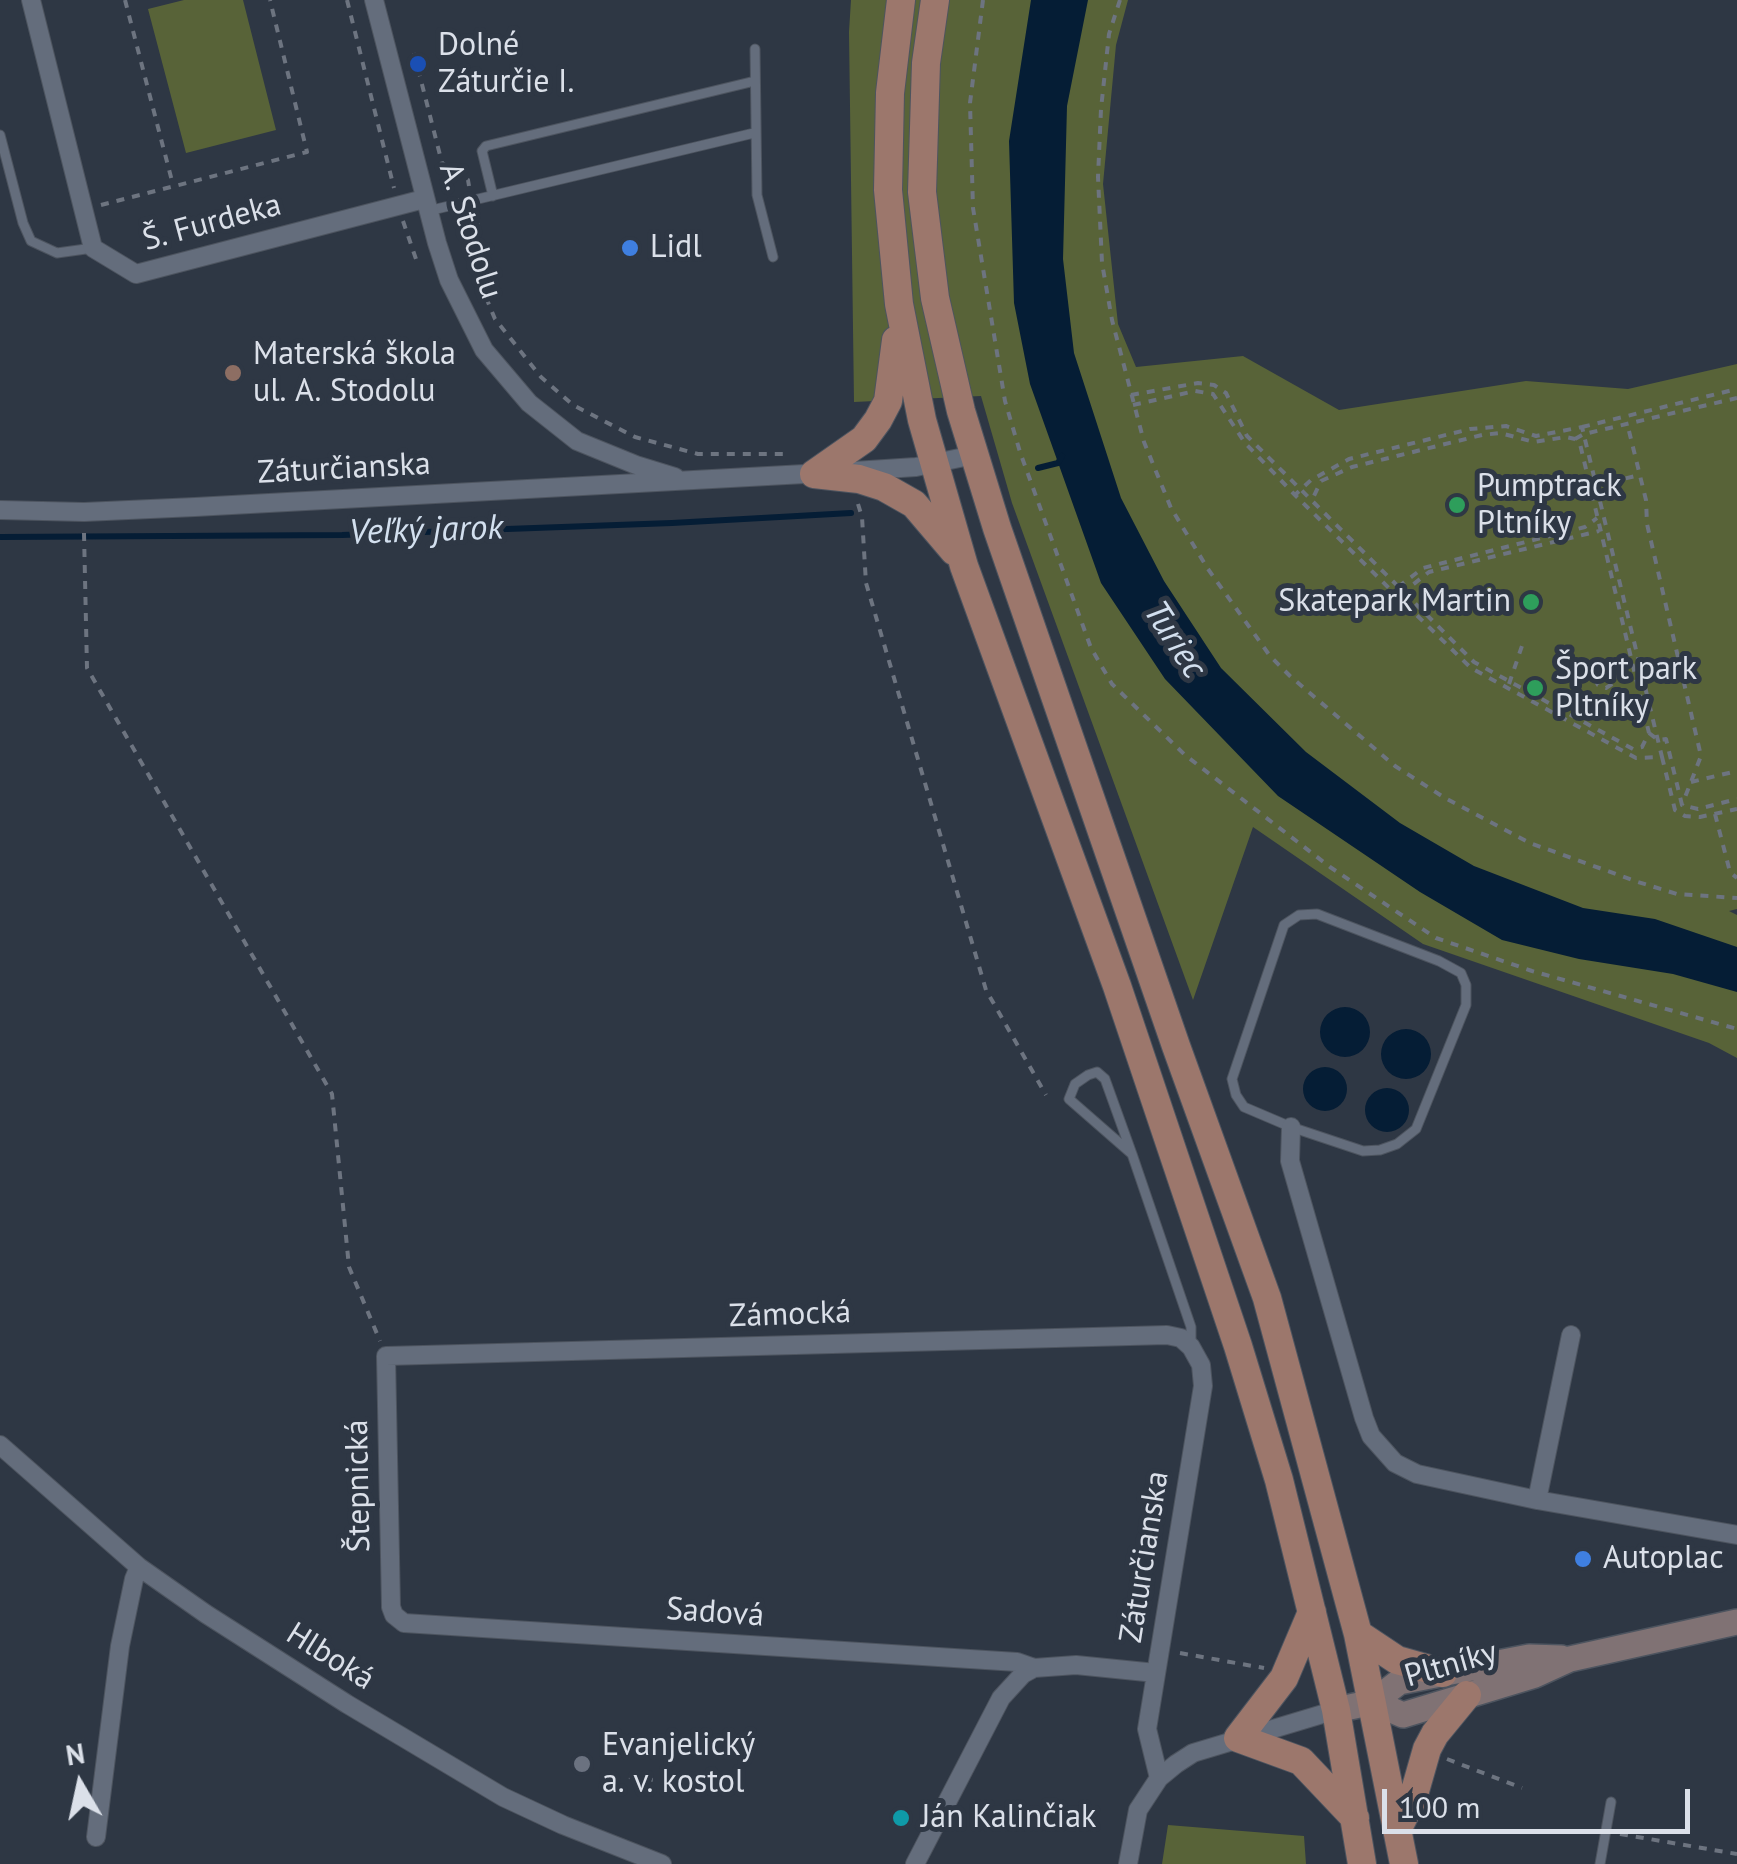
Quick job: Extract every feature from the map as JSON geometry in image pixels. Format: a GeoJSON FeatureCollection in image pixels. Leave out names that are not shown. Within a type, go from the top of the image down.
{"type":"FeatureCollection","features":[{"type":"Feature","properties":{"kind":"main road"},"geometry":{"type":"LineString","coordinates":[[901,0],[888,131],[888,190],[898,304],[908,362],[964,566],[1117,986],[1279,1480],[1336,1710],[1362,1864]]}},
{"type":"Feature","properties":{"kind":"main road"},"geometry":{"type":"LineString","coordinates":[[935,0],[926,64],[922,192],[935,298],[974,455],[1137,935],[1267,1298],[1358,1634],[1404,1864]]}},
{"type":"Feature","properties":{"kind":"main road"},"geometry":{"type":"LineString","coordinates":[[807,464],[864,439],[888,400],[898,304]]}},
{"type":"Feature","properties":{"kind":"main road"},"geometry":{"type":"LineString","coordinates":[[807,464],[872,483],[914,504],[964,566]]}},
{"type":"Feature","properties":{"kind":"main road"},"geometry":{"type":"LineString","coordinates":[[1312,1612],[1284,1678],[1238,1738],[1301,1762],[1355,1818]]}},
{"type":"Feature","properties":{"kind":"main road"},"geometry":{"type":"LineString","coordinates":[[1358,1634],[1397,1660],[1443,1673]]}},
{"type":"Feature","properties":{"kind":"main road"},"geometry":{"type":"LineString","coordinates":[[1398,1826],[1413,1798],[1435,1734],[1467,1695]]}},
{"type":"Feature","properties":{"kind":"street"},"geometry":{"type":"LineString","coordinates":[[31,0],[93,248]]}},
{"type":"Feature","properties":{"kind":"street","name":"A. Stodolu"},"geometry":{"type":"LineString","coordinates":[[374,0],[449,280],[484,350],[529,403],[577,441],[690,481]]}},
{"type":"Feature","properties":{"kind":"street","name":"Š. Furdeka"},"geometry":{"type":"LineString","coordinates":[[93,248],[136,274],[398,205],[426,205]]}},
{"type":"Feature","properties":{"kind":"street","name":"Záturčianska"},"geometry":{"type":"LineString","coordinates":[[0,510],[84,512],[690,481],[807,464],[935,464],[974,455]]}},
{"type":"Feature","properties":{"kind":"street"},"geometry":{"type":"LineString","coordinates":[[1291,1127],[1290,1161],[1371,1436],[1395,1463],[1417,1474],[1537,1500],[1737,1535]]}},
{"type":"Feature","properties":{"kind":"street","name":"Zámocká"},"geometry":{"type":"LineString","coordinates":[[386,1356],[1166,1335],[1181,1338],[1190,1347]]}},
{"type":"Feature","properties":{"kind":"street"},"geometry":{"type":"LineString","coordinates":[[1537,1500],[1570,1335]]}},
{"type":"Feature","properties":{"kind":"street","name":"Záturčianska"},"geometry":{"type":"LineString","coordinates":[[1159,1778],[1146,1729],[1204,1386],[1200,1364],[1190,1347]]}},
{"type":"Feature","properties":{"kind":"street","name":"Štepnická"},"geometry":{"type":"LineString","coordinates":[[386,1356],[394,1615]]}},
{"type":"Feature","properties":{"kind":"street","name":"Hlboká"},"geometry":{"type":"LineString","coordinates":[[0,1445],[139,1567],[445,1766],[563,1826],[662,1864]]}},
{"type":"Feature","properties":{"kind":"street"},"geometry":{"type":"LineString","coordinates":[[96,1837],[120,1646],[139,1567]]}},
{"type":"Feature","properties":{"kind":"street","name":"Sadová"},"geometry":{"type":"LineString","coordinates":[[394,1615],[404,1623],[1017,1662],[1034,1668]]}},
{"type":"Feature","properties":{"kind":"street","name":"Pltníky"},"geometry":{"type":"LineString","coordinates":[[1570,1658],[1535,1675],[1403,1715],[1373,1702],[1398,1682],[1529,1658],[1570,1658],[1730,1627]]}},
{"type":"Feature","properties":{"kind":"street"},"geometry":{"type":"LineString","coordinates":[[915,1864],[1012,1683],[1034,1668],[1076,1665],[1156,1673]]}},
{"type":"Feature","properties":{"kind":"street"},"geometry":{"type":"LineString","coordinates":[[1128,1864],[1138,1810],[1159,1778],[1193,1753],[1373,1702]]}},
{"type":"Feature","properties":{"kind":"lane"},"geometry":{"type":"LineString","coordinates":[[755,49],[757,195],[772,257]]}},
{"type":"Feature","properties":{"kind":"lane"},"geometry":{"type":"LineString","coordinates":[[493,196],[482,151],[486,146],[754,81]]}},
{"type":"Feature","properties":{"kind":"lane"},"geometry":{"type":"LineString","coordinates":[[426,205],[493,196],[754,133]]}},
{"type":"Feature","properties":{"kind":"lane"},"geometry":{"type":"LineString","coordinates":[[0,135],[31,242],[57,253],[93,248]]}},
{"type":"Feature","properties":{"kind":"lane"},"geometry":{"type":"LineString","coordinates":[[1316,914],[1461,972],[1466,1005],[1416,1129],[1398,1144],[1363,1151],[1291,1127],[1244,1107],[1236,1096],[1232,1079],[1284,925],[1298,915],[1316,914]]}},
{"type":"Feature","properties":{"kind":"lane"},"geometry":{"type":"LineString","coordinates":[[1132,1154],[1069,1099],[1076,1084],[1088,1075],[1097,1072],[1105,1079],[1132,1154],[1190,1327],[1190,1347]]}},
{"type":"Feature","properties":{"kind":"lane"},"geometry":{"type":"LineString","coordinates":[[1600,1864],[1611,1802]]}},
{"type":"Feature","properties":{"kind":"path"},"geometry":{"type":"LineString","coordinates":[[124,0],[172,185]]}},
{"type":"Feature","properties":{"kind":"path"},"geometry":{"type":"LineString","coordinates":[[106,220],[102,205],[308,152],[270,0]]}},
{"type":"Feature","properties":{"kind":"path"},"geometry":{"type":"LineString","coordinates":[[348,0],[398,205],[416,260]]}},
{"type":"Feature","properties":{"kind":"path"},"geometry":{"type":"LineString","coordinates":[[984,0],[970,103],[973,208],[1006,400],[1020,452],[1091,648],[1112,684],[1185,755],[1330,868],[1436,938],[1532,971],[1737,1029]]}},
{"type":"Feature","properties":{"kind":"path"},"geometry":{"type":"LineString","coordinates":[[1120,0],[1108,34],[1098,176],[1102,264],[1112,320],[1133,404],[1171,508],[1260,643],[1290,676],[1395,766],[1458,806],[1530,843],[1677,894],[1737,898]]}},
{"type":"Feature","properties":{"kind":"path"},"geometry":{"type":"LineString","coordinates":[[414,53],[442,163],[468,180],[470,189]]}},
{"type":"Feature","properties":{"kind":"path"},"geometry":{"type":"LineString","coordinates":[[478,223],[467,252],[495,319],[541,377],[573,405],[635,437],[698,454],[807,464]]}},
{"type":"Feature","properties":{"kind":"path"},"geometry":{"type":"LineString","coordinates":[[1130,394],[1214,384],[1226,393],[1247,436],[1474,662],[1636,758],[1662,758]]}},
{"type":"Feature","properties":{"kind":"path"},"geometry":{"type":"LineString","coordinates":[[1133,404],[1195,390],[1213,394],[1244,443],[1471,668],[1633,749],[1642,747],[1650,733]]}},
{"type":"Feature","properties":{"kind":"path"},"geometry":{"type":"LineString","coordinates":[[1295,495],[1336,464],[1349,459],[1470,429],[1506,426],[1536,436],[1737,390]]}},
{"type":"Feature","properties":{"kind":"path"},"geometry":{"type":"LineString","coordinates":[[1575,439],[1737,398]]}},
{"type":"Feature","properties":{"kind":"path"},"geometry":{"type":"LineString","coordinates":[[1582,427],[1603,530],[1675,810],[1686,816],[1737,809]]}},
{"type":"Feature","properties":{"kind":"path"},"geometry":{"type":"LineString","coordinates":[[1629,431],[1646,500],[1646,524],[1701,756],[1682,805]]}},
{"type":"Feature","properties":{"kind":"path"},"geometry":{"type":"LineString","coordinates":[[1312,500],[1321,481],[1352,467],[1500,432],[1534,442],[1566,437],[1580,444],[1603,530]]}},
{"type":"Feature","properties":{"kind":"path"},"geometry":{"type":"LineString","coordinates":[[1610,482],[1640,475]]}},
{"type":"Feature","properties":{"kind":"path"},"geometry":{"type":"LineString","coordinates":[[854,497],[862,517],[866,583],[986,990],[1046,1095]]}},
{"type":"Feature","properties":{"kind":"path"},"geometry":{"type":"LineString","coordinates":[[1398,587],[1423,568],[1585,527],[1597,518]]}},
{"type":"Feature","properties":{"kind":"path"},"geometry":{"type":"LineString","coordinates":[[84,528],[87,668],[332,1094],[349,1267],[386,1356]]}},
{"type":"Feature","properties":{"kind":"path"},"geometry":{"type":"LineString","coordinates":[[1398,597],[1429,572],[1603,530]]}},
{"type":"Feature","properties":{"kind":"path"},"geometry":{"type":"LineString","coordinates":[[1508,685],[1524,640]]}},
{"type":"Feature","properties":{"kind":"path"},"geometry":{"type":"LineString","coordinates":[[1603,662],[1613,664],[1619,671],[1618,680],[1606,688],[1598,685],[1592,674],[1594,666],[1603,662]]}},
{"type":"Feature","properties":{"kind":"path"},"geometry":{"type":"LineString","coordinates":[[1619,671],[1637,667]]}},
{"type":"Feature","properties":{"kind":"path"},"geometry":{"type":"LineString","coordinates":[[1637,667],[1650,733],[1658,740],[1666,739],[1682,805]]}},
{"type":"Feature","properties":{"kind":"path"},"geometry":{"type":"LineString","coordinates":[[1691,782],[1737,771]]}},
{"type":"Feature","properties":{"kind":"path"},"geometry":{"type":"LineString","coordinates":[[1682,805],[1698,809],[1737,800]]}},
{"type":"Feature","properties":{"kind":"path"},"geometry":{"type":"LineString","coordinates":[[1716,814],[1730,872],[1737,878]]}},
{"type":"Feature","properties":{"kind":"path"},"geometry":{"type":"LineString","coordinates":[[1160,1649],[1273,1672]]}},
{"type":"Feature","properties":{"kind":"path"},"geometry":{"type":"LineString","coordinates":[[1439,1756],[1522,1788]]}},
{"type":"Feature","properties":{"kind":"path"},"geometry":{"type":"LineString","coordinates":[[630,1777],[730,1789]]}},
{"type":"Feature","properties":{"kind":"path"},"geometry":{"type":"LineString","coordinates":[[1606,1832],[1737,1854]]}},
{"type":"Feature","properties":{"kind":"green space"},"geometry":{"type":"Polygon","coordinates":[[[184,0],[243,0],[276,130],[186,153],[148,9],[184,0]]]}},
{"type":"Feature","properties":{"kind":"green space"},"geometry":{"type":"Polygon","coordinates":[[[851,0],[1128,0],[1116,45],[1103,184],[1118,324],[1136,367],[1243,356],[1339,410],[1526,381],[1628,389],[1737,364],[1737,909],[1729,911],[1737,915],[1737,1058],[1709,1043],[1423,944],[1253,827],[1193,1000],[1012,503],[981,396],[854,402],[851,0]]]}},
{"type":"Feature","properties":{"kind":"green space"},"geometry":{"type":"Polygon","coordinates":[[[1168,1825],[1304,1836],[1306,1864],[1162,1864],[1168,1825]]]}},
{"type":"Feature","properties":{"kind":"water","name":"Turiec"},"geometry":{"type":"Polygon","coordinates":[[[1031,0],[1088,0],[1067,106],[1063,259],[1074,353],[1121,498],[1164,581],[1221,668],[1306,752],[1400,823],[1474,866],[1583,908],[1655,919],[1737,947],[1737,992],[1673,974],[1579,959],[1502,940],[1420,892],[1278,796],[1165,679],[1101,583],[1030,384],[1014,303],[1009,141],[1031,0]]]}},
{"type":"Feature","properties":{"kind":"water"},"geometry":{"type":"Polygon","coordinates":[[[1345,1007],[1363,1014],[1370,1032],[1363,1050],[1345,1057],[1327,1050],[1320,1032],[1327,1014],[1345,1007]]]}},
{"type":"Feature","properties":{"kind":"water"},"geometry":{"type":"Polygon","coordinates":[[[1406,1029],[1424,1036],[1431,1054],[1424,1072],[1406,1079],[1388,1072],[1381,1054],[1388,1036],[1406,1029]]]}},
{"type":"Feature","properties":{"kind":"water"},"geometry":{"type":"Polygon","coordinates":[[[1325,1067],[1341,1073],[1347,1089],[1341,1105],[1325,1111],[1309,1105],[1303,1089],[1309,1073],[1325,1067]]]}},
{"type":"Feature","properties":{"kind":"water"},"geometry":{"type":"Polygon","coordinates":[[[1387,1088],[1402,1095],[1409,1110],[1402,1125],[1387,1132],[1372,1125],[1365,1110],[1372,1095],[1387,1088]]]}},
{"type":"Feature","properties":{"kind":"waterway","name":"Veľký jarok"},"geometry":{"type":"LineString","coordinates":[[1038,468],[1058,463],[1062,456]]}},
{"type":"Feature","properties":{"kind":"waterway","name":"Veľký jarok"},"geometry":{"type":"LineString","coordinates":[[0,537],[342,535],[851,513]]}},
{"type":"Feature","properties":{"kind":"place","name":"Dolné Záturčie I."},"geometry":{"type":"Point","coordinates":[418,64]}},
{"type":"Feature","properties":{"kind":"place","name":"Lidl"},"geometry":{"type":"Point","coordinates":[630,248]}},
{"type":"Feature","properties":{"kind":"place","name":"Materská škola ul. A. Stodolu"},"geometry":{"type":"Point","coordinates":[233,373]}},
{"type":"Feature","properties":{"kind":"place","name":"Pumptrack Pltníky"},"geometry":{"type":"Point","coordinates":[1457,505]}},
{"type":"Feature","properties":{"kind":"place","name":"Skatepark Martin"},"geometry":{"type":"Point","coordinates":[1531,602]}},
{"type":"Feature","properties":{"kind":"place","name":"Šport park Pltníky"},"geometry":{"type":"Point","coordinates":[1535,688]}},
{"type":"Feature","properties":{"kind":"place","name":"Autoplac"},"geometry":{"type":"Point","coordinates":[1583,1559]}},
{"type":"Feature","properties":{"kind":"place","name":"Evanjelický a. v. kostol"},"geometry":{"type":"Point","coordinates":[582,1764]}},
{"type":"Feature","properties":{"kind":"place","name":"Ján Kalinčiak"},"geometry":{"type":"Point","coordinates":[901,1818]}}]}
